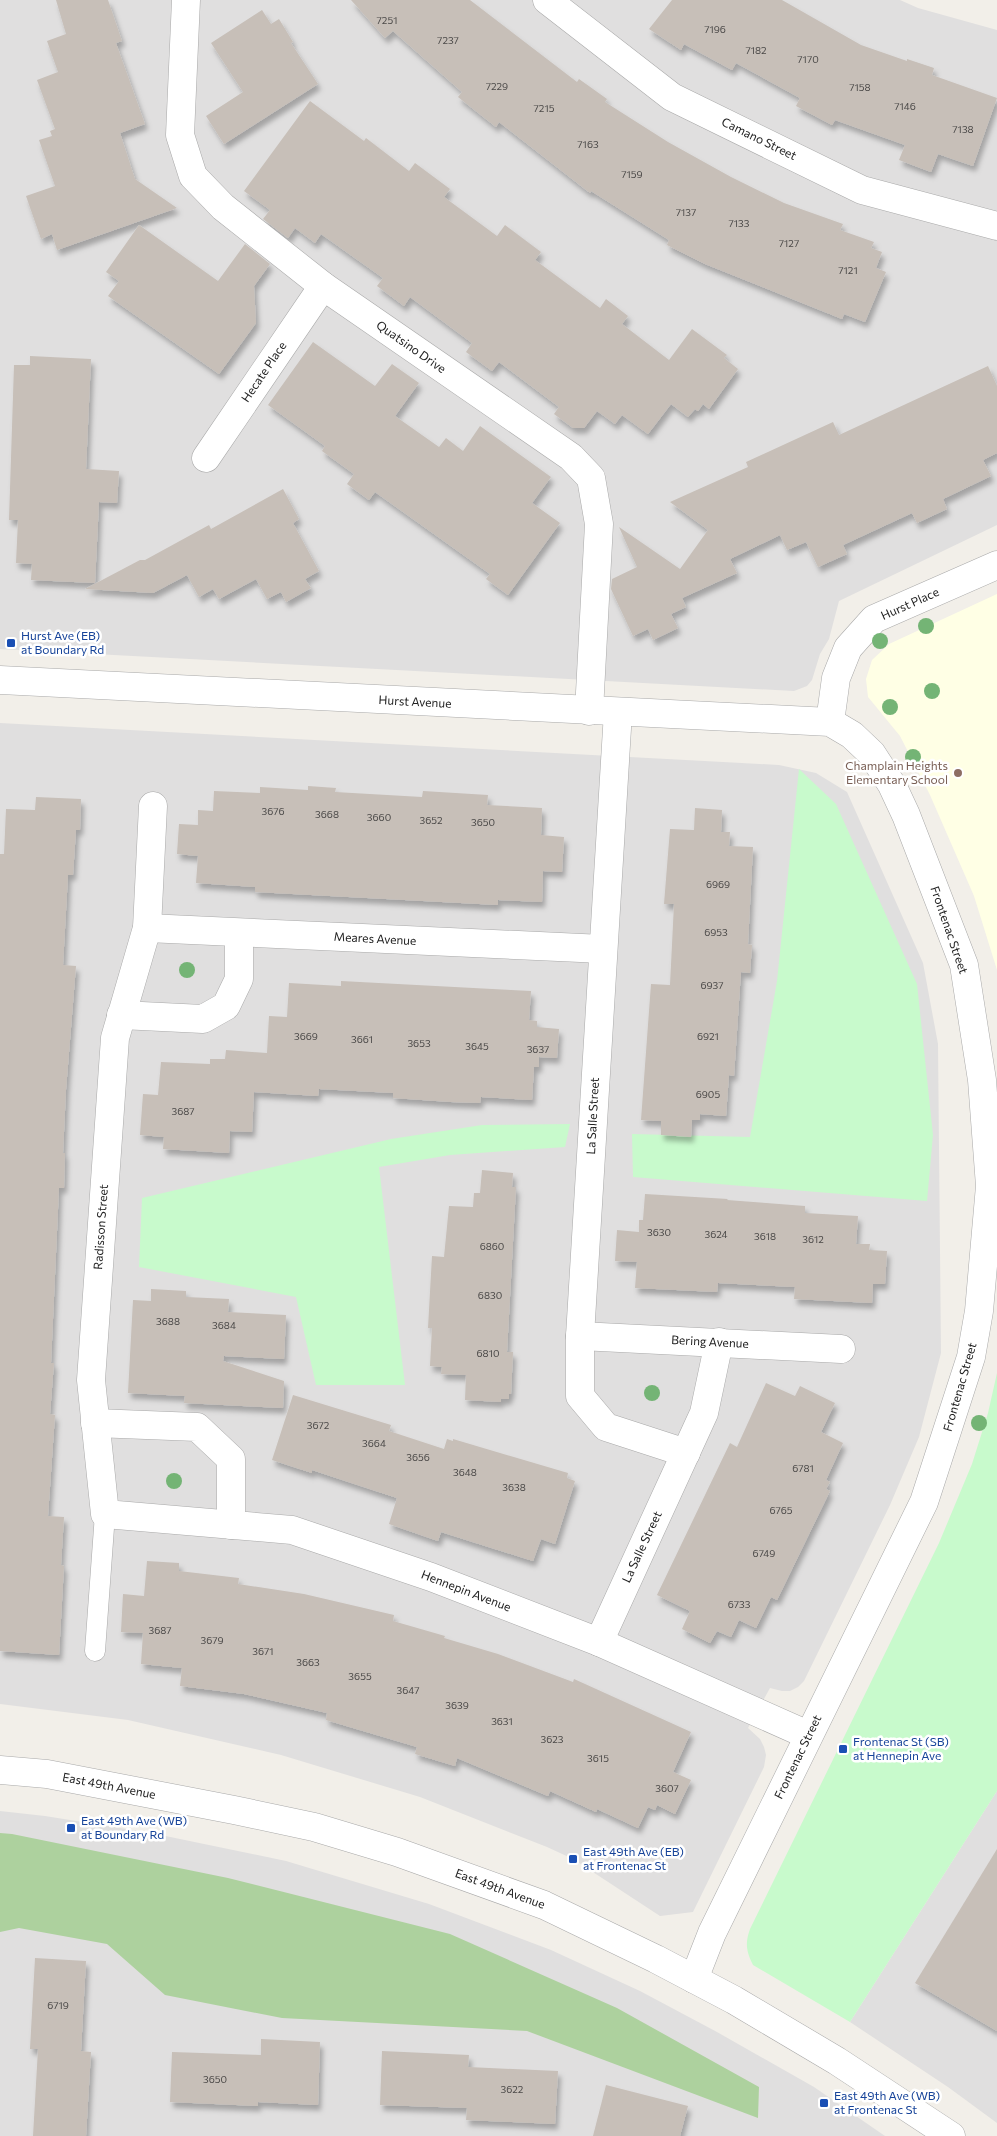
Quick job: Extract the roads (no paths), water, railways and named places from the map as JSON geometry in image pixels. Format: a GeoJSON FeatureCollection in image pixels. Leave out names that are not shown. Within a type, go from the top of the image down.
{"type":"FeatureCollection","features":[{"type":"Feature","properties":{"kind":"street","name":"Quatsino Drive"},"geometry":{"type":"LineString","coordinates":[[186,0],[180,135],[193,176],[223,207],[323,286],[571,457],[591,478],[599,524],[589,711]]}},
{"type":"Feature","properties":{"kind":"street","name":"Camano Street"},"geometry":{"type":"LineString","coordinates":[[547,0],[672,97],[862,190],[997,226]]}},
{"type":"Feature","properties":{"kind":"street","name":"Hecate Place"},"geometry":{"type":"LineString","coordinates":[[206,458],[323,286]]}},
{"type":"Feature","properties":{"kind":"street","name":"Hurst Place"},"geometry":{"type":"LineString","coordinates":[[830,722],[836,678],[848,648],[874,619],[997,566]]}},
{"type":"Feature","properties":{"kind":"street","name":"Hurst Avenue"},"geometry":{"type":"LineString","coordinates":[[0,680],[830,722]]}},
{"type":"Feature","properties":{"kind":"street","name":"La Salle Street"},"geometry":{"type":"LineString","coordinates":[[618,712],[580,1336],[580,1396],[606,1427],[686,1453]]}},
{"type":"Feature","properties":{"kind":"street","name":"Frontenac Street"},"geometry":{"type":"LineString","coordinates":[[694,1979],[712,1933],[924,1502],[971,1357],[978,1311],[990,1186],[982,1080],[964,965],[906,815],[892,785],[872,754],[852,735],[830,722]]}},
{"type":"Feature","properties":{"kind":"street","name":"Radisson Street"},"geometry":{"type":"LineString","coordinates":[[105,1514],[91,1380],[115,1038],[147,928],[153,806]]}},
{"type":"Feature","properties":{"kind":"street","name":"Meares Avenue"},"geometry":{"type":"LineString","coordinates":[[147,928],[603,949]]}},
{"type":"Feature","properties":{"kind":"street"},"geometry":{"type":"LineString","coordinates":[[121,1015],[203,1019],[226,1006],[239,979],[239,933]]}},
{"type":"Feature","properties":{"kind":"street","name":"Bering Avenue"},"geometry":{"type":"LineString","coordinates":[[580,1336],[840,1349]]}},
{"type":"Feature","properties":{"kind":"street","name":"La Salle Street"},"geometry":{"type":"LineString","coordinates":[[599,1642],[704,1413],[719,1342]]}},
{"type":"Feature","properties":{"kind":"street"},"geometry":{"type":"LineString","coordinates":[[95,1423],[197,1427],[231,1460],[231,1525]]}},
{"type":"Feature","properties":{"kind":"street","name":"Hennepin Avenue"},"geometry":{"type":"LineString","coordinates":[[105,1514],[292,1530],[431,1577],[599,1642],[808,1736]]}},
{"type":"Feature","properties":{"kind":"street","name":"East 49th Avenue"},"geometry":{"type":"LineString","coordinates":[[0,1770],[47,1774],[314,1827],[398,1852],[544,1905],[694,1979],[838,2061],[951,2136]]}},
{"type":"Feature","properties":{"kind":"lane","name":"Radisson Street"},"geometry":{"type":"LineString","coordinates":[[95,1651],[105,1514]]}},
{"type":"Feature","properties":{"kind":"place","name":"Hurst Ave (EB) at Boundary Rd"},"geometry":{"type":"Point","coordinates":[11,643]}},
{"type":"Feature","properties":{"kind":"place","name":"Champlain Heights Elementary School"},"geometry":{"type":"Point","coordinates":[958,773]}},
{"type":"Feature","properties":{"kind":"place","name":"Frontenac St (SB) at Hennepin Ave"},"geometry":{"type":"Point","coordinates":[843,1749]}},
{"type":"Feature","properties":{"kind":"place","name":"East 49th Ave (WB) at Boundary Rd"},"geometry":{"type":"Point","coordinates":[71,1828]}},
{"type":"Feature","properties":{"kind":"place","name":"East 49th Ave (EB) at Frontenac St"},"geometry":{"type":"Point","coordinates":[573,1859]}},
{"type":"Feature","properties":{"kind":"place","name":"East 49th Ave (WB) at Frontenac St"},"geometry":{"type":"Point","coordinates":[824,2103]}}]}
